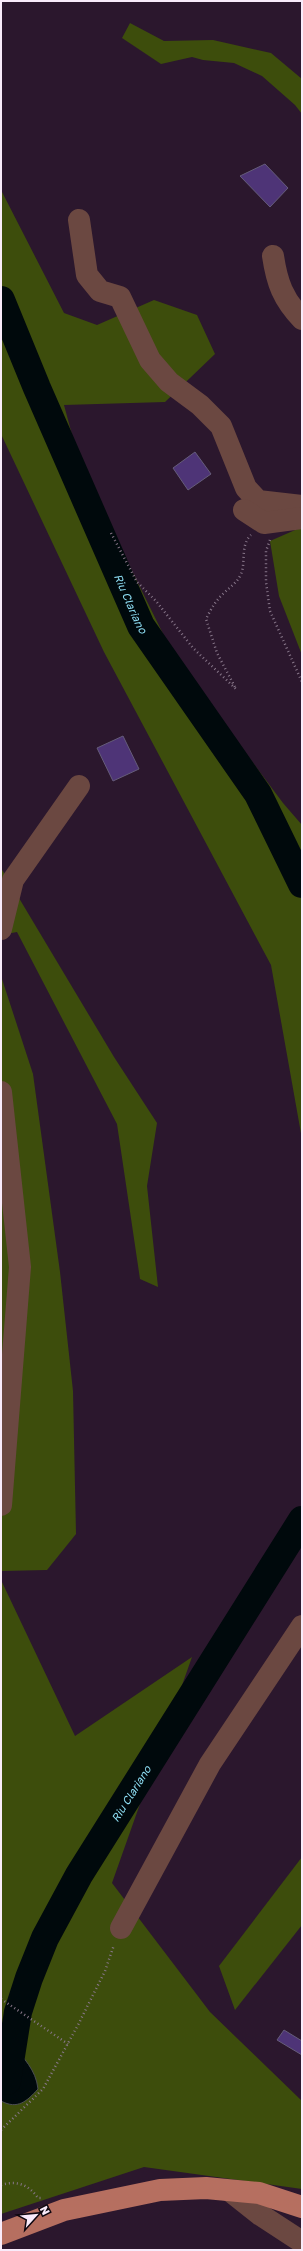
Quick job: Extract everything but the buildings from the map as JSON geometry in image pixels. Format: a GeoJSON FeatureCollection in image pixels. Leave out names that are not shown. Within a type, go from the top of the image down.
{"type":"FeatureCollection","features":[{"type":"Feature","properties":{"kind":"main road"},"geometry":{"type":"LineString","coordinates":[[1,2234],[64,2210],[137,2194],[182,2188],[259,2193],[302,2207]]}},
{"type":"Feature","properties":{"kind":"main road"},"geometry":{"type":"LineString","coordinates":[[230,2191],[257,2204],[302,2220]]}},
{"type":"Feature","properties":{"kind":"lane"},"geometry":{"type":"LineString","coordinates":[[79,220],[87,275],[100,291],[120,297],[150,360],[169,382],[200,405],[221,426],[246,488],[258,501],[302,506]]}},
{"type":"Feature","properties":{"kind":"lane"},"geometry":{"type":"LineString","coordinates":[[273,256],[276,280],[290,307],[302,319]]}},
{"type":"Feature","properties":{"kind":"lane"},"geometry":{"type":"LineString","coordinates":[[244,510],[270,522],[302,518]]}},
{"type":"Feature","properties":{"kind":"lane"},"geometry":{"type":"LineString","coordinates":[[1,929],[13,880],[79,786]]}},
{"type":"Feature","properties":{"kind":"lane"},"geometry":{"type":"LineString","coordinates":[[1,1092],[20,1267],[1,1505]]}},
{"type":"Feature","properties":{"kind":"lane"},"geometry":{"type":"LineString","coordinates":[[121,1928],[210,1764],[302,1626]]}},
{"type":"Feature","properties":{"kind":"lane"},"geometry":{"type":"LineString","coordinates":[[230,2191],[259,2214],[302,2242]]}},
{"type":"Feature","properties":{"kind":"path"},"geometry":{"type":"LineString","coordinates":[[111,533],[137,582],[156,601],[193,648],[236,689],[217,653],[206,618],[214,605],[225,592],[234,585],[242,573],[242,557],[248,537],[270,522]]}},
{"type":"Feature","properties":{"kind":"path"},"geometry":{"type":"LineString","coordinates":[[270,522],[266,551],[266,582],[270,611],[302,682]]}},
{"type":"Feature","properties":{"kind":"path"},"geometry":{"type":"LineString","coordinates":[[1,2130],[43,2089],[68,2044],[105,1971],[121,1928]]}},
{"type":"Feature","properties":{"kind":"path"},"geometry":{"type":"LineString","coordinates":[[1,1999],[68,2044]]}},
{"type":"Feature","properties":{"kind":"green space"},"geometry":{"type":"Polygon","coordinates":[[[130,23],[164,41],[213,40],[271,53],[302,79],[302,114],[295,105],[262,76],[234,63],[203,60],[192,57],[161,64],[122,38],[130,23]]]}},
{"type":"Feature","properties":{"kind":"green space"},"geometry":{"type":"Polygon","coordinates":[[[1,190],[64,313],[97,325],[154,300],[197,315],[215,354],[165,402],[64,405],[81,468],[176,660],[283,803],[302,825],[302,1139],[271,965],[104,652],[1,434],[1,190]]]}},
{"type":"Feature","properties":{"kind":"green space"},"geometry":{"type":"Polygon","coordinates":[[[302,527],[302,655],[279,596],[270,541],[302,527]]]}},
{"type":"Feature","properties":{"kind":"green space"},"geometry":{"type":"Polygon","coordinates":[[[1,868],[114,1057],[157,1123],[147,1186],[158,1287],[140,1279],[117,1124],[17,932],[1,935],[1,868]]]}},
{"type":"Feature","properties":{"kind":"green space"},"geometry":{"type":"Polygon","coordinates":[[[1,976],[33,1074],[60,1272],[73,1391],[76,1534],[47,1570],[1,1571],[1,976]]]}},
{"type":"Feature","properties":{"kind":"green space"},"geometry":{"type":"Polygon","coordinates":[[[1,1580],[75,1736],[192,1657],[112,1883],[210,2012],[302,2101],[302,2189],[144,2167],[1,2214],[1,1580]]]}},
{"type":"Feature","properties":{"kind":"green space"},"geometry":{"type":"Polygon","coordinates":[[[302,1857],[302,1925],[235,2010],[219,1966],[302,1857]]]}},
{"type":"Feature","properties":{"kind":"shaded area"},"geometry":{"type":"Polygon","coordinates":[[[13,2043],[32,2070],[38,2089],[22,2103],[12,2105],[1,2101],[1,2046],[13,2043]]]}},
{"type":"Feature","properties":{"kind":"waterway","name":"Riu Clariano"},"geometry":{"type":"LineString","coordinates":[[1,300],[37,388],[141,626],[258,794],[302,884]]}},
{"type":"Feature","properties":{"kind":"waterway","name":"Riu Clariano"},"geometry":{"type":"LineString","coordinates":[[1,2079],[7,2081],[18,2012],[29,1978],[45,1938],[79,1875],[302,1520]]}}]}
